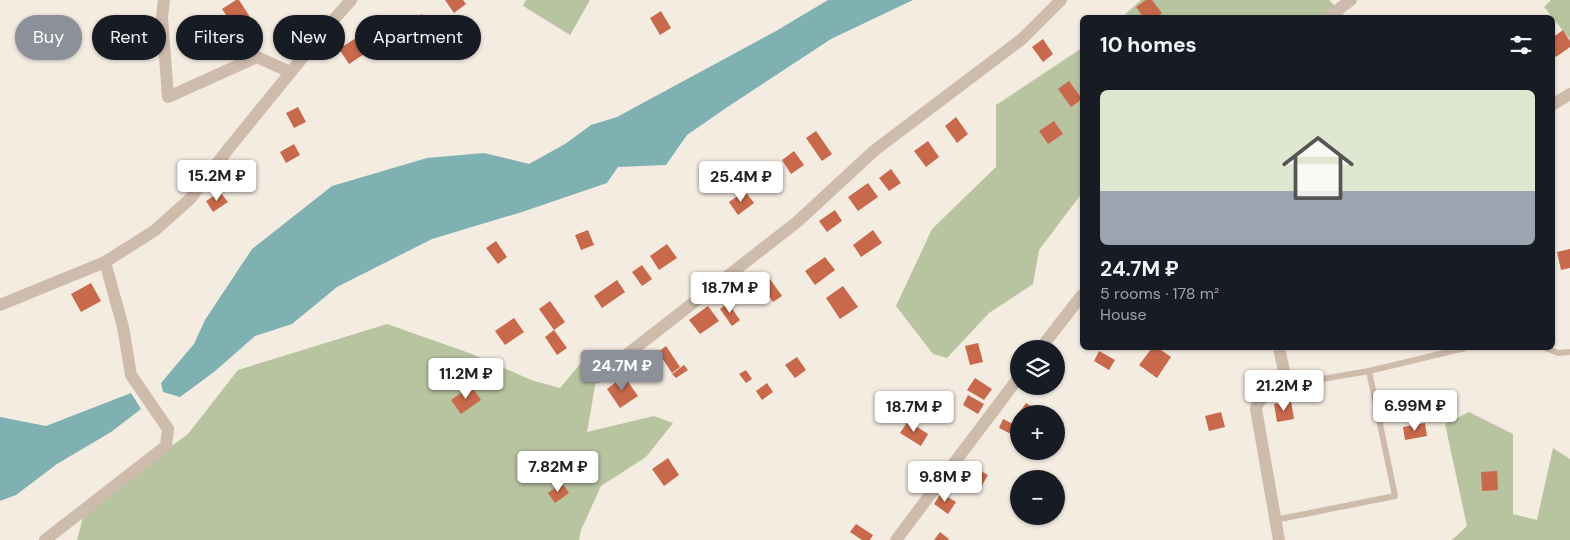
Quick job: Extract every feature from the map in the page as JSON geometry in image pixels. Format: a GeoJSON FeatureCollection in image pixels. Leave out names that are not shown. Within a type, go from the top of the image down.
{"type":"FeatureCollection","features":[{"type":"Feature","properties":{"kind":"street"},"geometry":{"type":"LineString","coordinates":[[164,0],[162,17],[168,97],[257,57],[290,72]]}},
{"type":"Feature","properties":{"kind":"street"},"geometry":{"type":"LineString","coordinates":[[0,305],[105,262],[154,230],[190,199],[228,148],[351,0]]}},
{"type":"Feature","properties":{"kind":"street"},"geometry":{"type":"LineString","coordinates":[[598,377],[797,222],[875,150],[1022,39],[1061,0]]}},
{"type":"Feature","properties":{"kind":"street"},"geometry":{"type":"LineString","coordinates":[[1331,15],[1352,0]]}},
{"type":"Feature","properties":{"kind":"street"},"geometry":{"type":"LineString","coordinates":[[1555,103],[1570,94]]}},
{"type":"Feature","properties":{"kind":"street"},"geometry":{"type":"LineString","coordinates":[[45,540],[166,446],[168,429],[131,375],[123,327],[105,262]]}},
{"type":"Feature","properties":{"kind":"street"},"geometry":{"type":"LineString","coordinates":[[1047,340],[1080,298]]}},
{"type":"Feature","properties":{"kind":"street"},"geometry":{"type":"LineString","coordinates":[[1279,350],[1287,385],[1265,396],[1258,402],[1256,409],[1279,540]]}},
{"type":"Feature","properties":{"kind":"street"},"geometry":{"type":"LineString","coordinates":[[896,540],[1010,389]]}},
{"type":"Feature","properties":{"kind":"lane"},"geometry":{"type":"LineString","coordinates":[[1287,385],[1369,371],[1458,350]]}},
{"type":"Feature","properties":{"kind":"lane"},"geometry":{"type":"LineString","coordinates":[[1551,350],[1558,353],[1570,352]]}},
{"type":"Feature","properties":{"kind":"lane"},"geometry":{"type":"LineString","coordinates":[[1275,520],[1394,496],[1369,371]]}},
{"type":"Feature","properties":{"kind":"green space"},"geometry":{"type":"Polygon","coordinates":[[[526,0],[590,0],[570,35],[523,6],[526,0]]]}},
{"type":"Feature","properties":{"kind":"green space"},"geometry":{"type":"Polygon","coordinates":[[[1141,0],[1329,0],[1344,15],[1124,15],[1141,0]]]}},
{"type":"Feature","properties":{"kind":"green space"},"geometry":{"type":"Polygon","coordinates":[[[1551,0],[1570,0],[1570,39],[1555,21],[1555,15],[1550,15],[1544,7],[1551,0]]]}},
{"type":"Feature","properties":{"kind":"green space"},"geometry":{"type":"Polygon","coordinates":[[[1080,49],[1080,196],[1039,250],[1033,284],[989,313],[947,358],[933,354],[896,306],[932,229],[996,167],[996,105],[1080,49]]]}},
{"type":"Feature","properties":{"kind":"green space"},"geometry":{"type":"Polygon","coordinates":[[[387,324],[472,354],[531,380],[560,388],[581,363],[598,369],[587,432],[654,416],[673,423],[646,457],[601,486],[581,530],[579,540],[77,540],[85,509],[188,434],[238,370],[387,324]]]}},
{"type":"Feature","properties":{"kind":"green space"},"geometry":{"type":"Polygon","coordinates":[[[1469,412],[1513,434],[1513,514],[1537,520],[1553,448],[1570,459],[1570,540],[1452,540],[1467,526],[1445,424],[1469,412]]]}},
{"type":"Feature","properties":{"kind":"water"},"geometry":{"type":"Polygon","coordinates":[[[828,0],[913,0],[831,39],[726,108],[687,135],[666,165],[618,167],[607,183],[522,212],[432,239],[337,287],[292,324],[255,336],[214,372],[180,397],[163,392],[161,383],[194,344],[205,320],[252,249],[332,186],[427,158],[484,153],[529,164],[565,144],[591,125],[617,117],[776,31],[828,0]]]}},
{"type":"Feature","properties":{"kind":"water"},"geometry":{"type":"Polygon","coordinates":[[[131,393],[141,409],[111,432],[57,464],[16,495],[0,501],[0,417],[46,426],[131,393]]]}},
{"type":"Feature","properties":{"kind":"building"},"geometry":{"type":"Polygon","coordinates":[[[239,0],[249,15],[226,15],[222,9],[239,0]]]}},
{"type":"Feature","properties":{"kind":"building"},"geometry":{"type":"Polygon","coordinates":[[[445,0],[463,0],[466,4],[454,13],[445,0]]]}},
{"type":"Feature","properties":{"kind":"building"},"geometry":{"type":"Polygon","coordinates":[[[1146,0],[1152,0],[1162,13],[1160,15],[1142,15],[1136,7],[1146,0]]]}},
{"type":"Feature","properties":{"kind":"building"},"geometry":{"type":"Polygon","coordinates":[[[661,11],[671,28],[660,35],[650,18],[661,11]]]}},
{"type":"Feature","properties":{"kind":"building"},"geometry":{"type":"Polygon","coordinates":[[[1563,30],[1570,41],[1570,47],[1556,57],[1555,56],[1555,36],[1563,30]]]}},
{"type":"Feature","properties":{"kind":"building"},"geometry":{"type":"Polygon","coordinates":[[[355,39],[355,60],[349,64],[345,58],[345,45],[355,39]]]}},
{"type":"Feature","properties":{"kind":"building"},"geometry":{"type":"Polygon","coordinates":[[[1043,39],[1053,54],[1043,62],[1032,47],[1043,39]]]}},
{"type":"Feature","properties":{"kind":"building"},"geometry":{"type":"Polygon","coordinates":[[[1069,81],[1080,96],[1080,100],[1071,107],[1058,89],[1069,81]]]}},
{"type":"Feature","properties":{"kind":"building"},"geometry":{"type":"Polygon","coordinates":[[[298,107],[306,122],[294,128],[286,113],[298,107]]]}},
{"type":"Feature","properties":{"kind":"building"},"geometry":{"type":"Polygon","coordinates":[[[956,117],[968,134],[957,143],[945,126],[956,117]]]}},
{"type":"Feature","properties":{"kind":"building"},"geometry":{"type":"Polygon","coordinates":[[[1054,121],[1063,134],[1048,144],[1039,131],[1054,121]]]}},
{"type":"Feature","properties":{"kind":"building"},"geometry":{"type":"Polygon","coordinates":[[[816,131],[832,154],[822,161],[806,138],[816,131]]]}},
{"type":"Feature","properties":{"kind":"building"},"geometry":{"type":"Polygon","coordinates":[[[928,141],[939,157],[926,167],[914,151],[928,141]]]}},
{"type":"Feature","properties":{"kind":"building"},"geometry":{"type":"Polygon","coordinates":[[[294,144],[300,155],[286,163],[280,152],[294,144]]]}},
{"type":"Feature","properties":{"kind":"building"},"geometry":{"type":"Polygon","coordinates":[[[794,151],[804,165],[791,174],[782,160],[794,151]]]}},
{"type":"Feature","properties":{"kind":"building"},"geometry":{"type":"Polygon","coordinates":[[[891,169],[901,183],[889,191],[879,178],[891,169]]]}},
{"type":"Feature","properties":{"kind":"building"},"geometry":{"type":"Polygon","coordinates":[[[868,183],[878,197],[858,211],[848,197],[868,183]]]}},
{"type":"Feature","properties":{"kind":"building"},"geometry":{"type":"Polygon","coordinates":[[[745,191],[754,203],[738,215],[729,202],[745,191]]]}},
{"type":"Feature","properties":{"kind":"building"},"geometry":{"type":"Polygon","coordinates":[[[220,192],[228,202],[213,212],[206,201],[220,192]]]}},
{"type":"Feature","properties":{"kind":"building"},"geometry":{"type":"Polygon","coordinates":[[[835,210],[842,221],[827,232],[819,221],[835,210]]]}},
{"type":"Feature","properties":{"kind":"building"},"geometry":{"type":"Polygon","coordinates":[[[588,230],[594,245],[581,250],[575,235],[588,230]]]}},
{"type":"Feature","properties":{"kind":"building"},"geometry":{"type":"Polygon","coordinates":[[[873,230],[882,243],[861,257],[853,245],[873,230]]]}},
{"type":"Feature","properties":{"kind":"building"},"geometry":{"type":"Polygon","coordinates":[[[496,241],[507,257],[498,264],[486,248],[496,241]]]}},
{"type":"Feature","properties":{"kind":"building"},"geometry":{"type":"Polygon","coordinates":[[[667,244],[677,258],[659,270],[650,256],[667,244]]]}},
{"type":"Feature","properties":{"kind":"building"},"geometry":{"type":"Polygon","coordinates":[[[1570,249],[1570,268],[1561,270],[1557,252],[1570,249]]]}},
{"type":"Feature","properties":{"kind":"building"},"geometry":{"type":"Polygon","coordinates":[[[825,257],[835,270],[815,285],[805,271],[825,257]]]}},
{"type":"Feature","properties":{"kind":"building"},"geometry":{"type":"Polygon","coordinates":[[[642,265],[652,279],[642,286],[632,272],[642,265]]]}},
{"type":"Feature","properties":{"kind":"building"},"geometry":{"type":"Polygon","coordinates":[[[767,275],[782,296],[773,302],[759,282],[767,275]]]}},
{"type":"Feature","properties":{"kind":"building"},"geometry":{"type":"Polygon","coordinates":[[[617,280],[625,292],[602,308],[594,296],[617,280]]]}},
{"type":"Feature","properties":{"kind":"building"},"geometry":{"type":"Polygon","coordinates":[[[91,283],[101,301],[81,312],[71,294],[91,283]]]}},
{"type":"Feature","properties":{"kind":"building"},"geometry":{"type":"Polygon","coordinates":[[[843,286],[858,307],[840,319],[826,298],[843,286]]]}},
{"type":"Feature","properties":{"kind":"building"},"geometry":{"type":"Polygon","coordinates":[[[550,301],[565,322],[554,330],[539,309],[550,301]]]}},
{"type":"Feature","properties":{"kind":"building"},"geometry":{"type":"Polygon","coordinates":[[[728,303],[740,320],[732,326],[720,309],[728,303]]]}},
{"type":"Feature","properties":{"kind":"building"},"geometry":{"type":"Polygon","coordinates":[[[708,306],[719,321],[700,334],[689,320],[708,306]]]}},
{"type":"Feature","properties":{"kind":"building"},"geometry":{"type":"Polygon","coordinates":[[[514,318],[524,332],[505,345],[495,331],[514,318]]]}},
{"type":"Feature","properties":{"kind":"building"},"geometry":{"type":"Polygon","coordinates":[[[554,330],[567,348],[557,355],[545,337],[554,330]]]}},
{"type":"Feature","properties":{"kind":"building"},"geometry":{"type":"Polygon","coordinates":[[[978,343],[983,362],[970,365],[965,346],[978,343]]]}},
{"type":"Feature","properties":{"kind":"building"},"geometry":{"type":"Polygon","coordinates":[[[666,346],[680,367],[672,373],[658,352],[666,346]]]}},
{"type":"Feature","properties":{"kind":"building"},"geometry":{"type":"Polygon","coordinates":[[[1150,350],[1161,350],[1171,357],[1157,378],[1139,365],[1150,350]]]}},
{"type":"Feature","properties":{"kind":"building"},"geometry":{"type":"Polygon","coordinates":[[[1099,351],[1115,360],[1109,370],[1094,361],[1099,351]]]}},
{"type":"Feature","properties":{"kind":"building"},"geometry":{"type":"Polygon","coordinates":[[[797,357],[806,370],[795,378],[785,365],[797,357]]]}},
{"type":"Feature","properties":{"kind":"building"},"geometry":{"type":"Polygon","coordinates":[[[486,358],[498,375],[491,379],[480,363],[486,358]]]}},
{"type":"Feature","properties":{"kind":"building"},"geometry":{"type":"Polygon","coordinates":[[[684,365],[688,370],[676,378],[672,374],[684,365]]]}},
{"type":"Feature","properties":{"kind":"building"},"geometry":{"type":"Polygon","coordinates":[[[746,370],[752,379],[746,383],[739,374],[746,370]]]}},
{"type":"Feature","properties":{"kind":"building"},"geometry":{"type":"Polygon","coordinates":[[[624,376],[638,396],[620,408],[607,389],[624,376]]]}},
{"type":"Feature","properties":{"kind":"building"},"geometry":{"type":"Polygon","coordinates":[[[975,378],[992,389],[984,400],[967,390],[975,378]]]}},
{"type":"Feature","properties":{"kind":"building"},"geometry":{"type":"Polygon","coordinates":[[[767,383],[773,392],[762,400],[756,391],[767,383]]]}},
{"type":"Feature","properties":{"kind":"building"},"geometry":{"type":"Polygon","coordinates":[[[471,386],[481,400],[461,414],[451,400],[471,386]]]}},
{"type":"Feature","properties":{"kind":"building"},"geometry":{"type":"Polygon","coordinates":[[[968,395],[984,404],[978,414],[963,405],[968,395]]]}},
{"type":"Feature","properties":{"kind":"building"},"geometry":{"type":"Polygon","coordinates":[[[1291,401],[1294,419],[1277,422],[1274,404],[1291,401]]]}},
{"type":"Feature","properties":{"kind":"building"},"geometry":{"type":"Polygon","coordinates":[[[1221,412],[1225,427],[1209,431],[1205,416],[1221,412]]]}},
{"type":"Feature","properties":{"kind":"building"},"geometry":{"type":"Polygon","coordinates":[[[1003,419],[1010,422],[1010,434],[999,428],[1003,419]]]}},
{"type":"Feature","properties":{"kind":"building"},"geometry":{"type":"Polygon","coordinates":[[[908,421],[928,434],[921,446],[900,433],[908,421]]]}},
{"type":"Feature","properties":{"kind":"building"},"geometry":{"type":"Polygon","coordinates":[[[1425,423],[1427,436],[1405,440],[1403,427],[1425,423]]]}},
{"type":"Feature","properties":{"kind":"building"},"geometry":{"type":"Polygon","coordinates":[[[668,458],[679,475],[664,486],[652,469],[668,458]]]}},
{"type":"Feature","properties":{"kind":"building"},"geometry":{"type":"Polygon","coordinates":[[[971,466],[988,475],[981,487],[965,478],[971,466]]]}},
{"type":"Feature","properties":{"kind":"building"},"geometry":{"type":"Polygon","coordinates":[[[1497,471],[1498,490],[1482,491],[1481,472],[1497,471]]]}},
{"type":"Feature","properties":{"kind":"building"},"geometry":{"type":"Polygon","coordinates":[[[562,483],[569,493],[555,503],[548,493],[562,483]]]}},
{"type":"Feature","properties":{"kind":"building"},"geometry":{"type":"Polygon","coordinates":[[[941,493],[956,502],[948,514],[934,504],[941,493]]]}},
{"type":"Feature","properties":{"kind":"building"},"geometry":{"type":"Polygon","coordinates":[[[856,524],[873,535],[870,540],[862,540],[850,532],[856,524]]]}},
{"type":"Feature","properties":{"kind":"building"},"geometry":{"type":"Polygon","coordinates":[[[940,532],[949,539],[934,540],[940,532]]]}}]}
